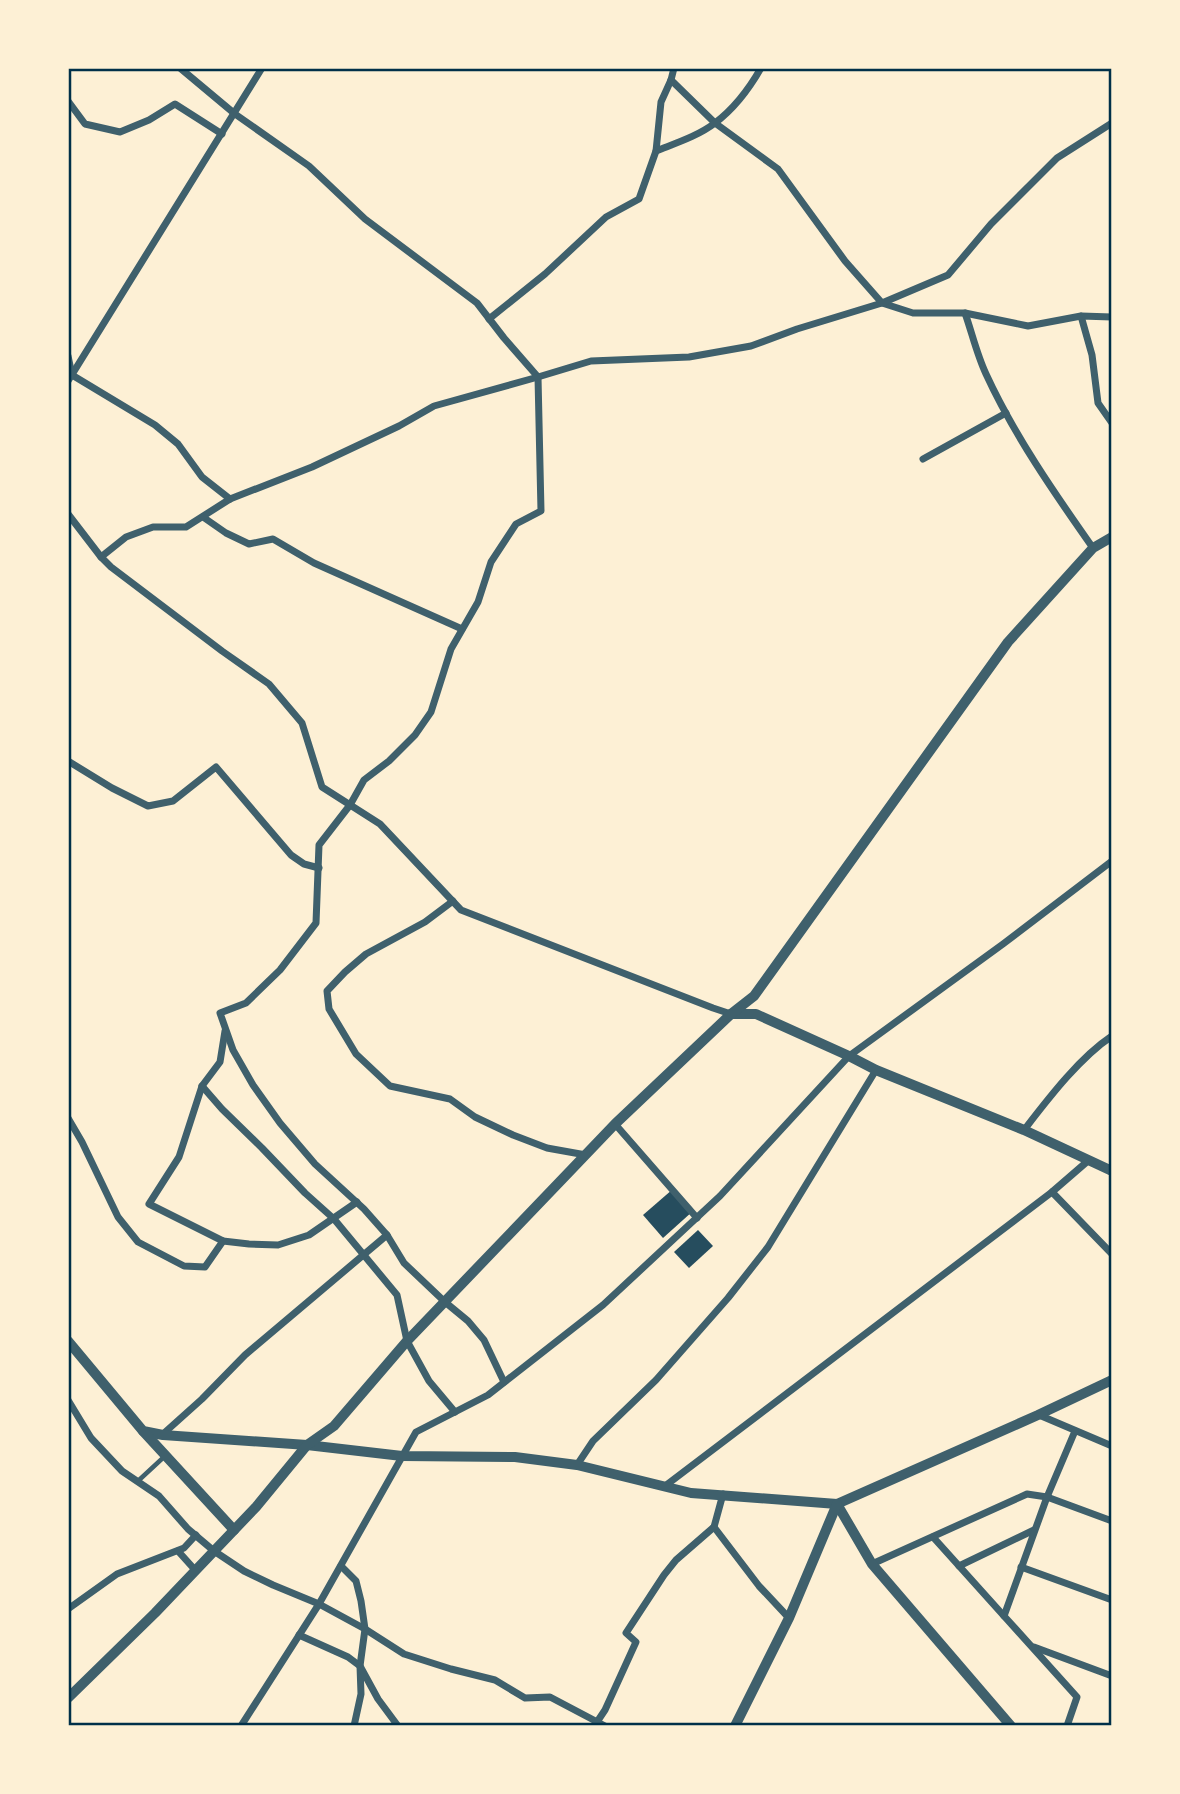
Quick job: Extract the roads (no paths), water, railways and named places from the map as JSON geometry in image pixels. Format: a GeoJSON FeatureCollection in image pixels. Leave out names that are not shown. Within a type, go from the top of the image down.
{"type":"FeatureCollection","features":[{"type":"Feature","properties":{"kind":"street"},"geometry":{"type":"LineString","coordinates":[[180,68],[234,114],[309,166],[365,219],[477,303],[538,377],[541,512],[516,524],[491,562],[478,603],[451,649],[431,712],[415,735],[389,761],[364,780],[350,805],[319,845],[316,923],[279,970],[246,1003],[219,1013],[233,1050],[253,1085],[280,1123],[315,1164],[357,1202],[387,1235],[404,1262],[468,1321],[484,1340],[504,1382]]}},
{"type":"Feature","properties":{"kind":"street"},"geometry":{"type":"LineString","coordinates":[[70,378],[262,68]]}},
{"type":"Feature","properties":{"kind":"street"},"geometry":{"type":"LineString","coordinates":[[489,319],[545,274],[606,217],[639,199],[656,152],[661,102],[674,68]]}},
{"type":"Feature","properties":{"kind":"street"},"geometry":{"type":"LineString","coordinates":[[656,152],[715,123],[749,90],[761,68]]}},
{"type":"Feature","properties":{"kind":"street"},"geometry":{"type":"LineString","coordinates":[[671,80],[715,123],[778,169],[845,261],[882,303],[913,313],[965,313],[1028,326],[1081,316],[1112,317]]}},
{"type":"Feature","properties":{"kind":"street"},"geometry":{"type":"LineString","coordinates":[[68,101],[85,124],[120,132],[149,120],[175,104],[222,134]]}},
{"type":"Feature","properties":{"kind":"street"},"geometry":{"type":"LineString","coordinates":[[101,557],[126,537],[153,527],[186,527],[230,499],[312,467],[434,407],[592,360],[689,357],[751,346],[882,303],[948,275],[991,225],[1057,158],[1112,122]]}},
{"type":"Feature","properties":{"kind":"street"},"geometry":{"type":"LineString","coordinates":[[965,313],[986,372],[1006,413],[1059,500],[1093,548]]}},
{"type":"Feature","properties":{"kind":"street"},"geometry":{"type":"LineString","coordinates":[[1081,316],[1092,355],[1098,403],[1112,424]]}},
{"type":"Feature","properties":{"kind":"street"},"geometry":{"type":"LineString","coordinates":[[68,356],[70,378]]}},
{"type":"Feature","properties":{"kind":"street"},"geometry":{"type":"LineString","coordinates":[[70,378],[155,425],[178,444],[202,477],[230,499]]}},
{"type":"Feature","properties":{"kind":"street"},"geometry":{"type":"LineString","coordinates":[[923,459],[1006,413]]}},
{"type":"Feature","properties":{"kind":"street"},"geometry":{"type":"LineString","coordinates":[[68,514],[111,567],[268,684],[302,723],[322,787],[380,824],[461,910],[731,1014],[756,1014],[876,1070],[1024,1130],[1112,1171]]}},
{"type":"Feature","properties":{"kind":"street"},"geometry":{"type":"LineString","coordinates":[[204,517],[226,533],[249,544],[272,539],[314,563],[462,629]]}},
{"type":"Feature","properties":{"kind":"street"},"geometry":{"type":"LineString","coordinates":[[68,1698],[196,1571],[256,1507],[307,1445],[334,1426],[407,1341],[615,1124],[731,1014],[754,996],[1008,642],[1093,548],[1112,537]]}},
{"type":"Feature","properties":{"kind":"street"},"geometry":{"type":"LineString","coordinates":[[68,761],[148,806],[173,801],[216,767],[292,855],[304,864],[319,868]]}},
{"type":"Feature","properties":{"kind":"street"},"geometry":{"type":"LineString","coordinates":[[241,1726],[319,1604],[416,1432],[488,1395],[603,1304],[720,1196],[849,1056],[1112,861]]}},
{"type":"Feature","properties":{"kind":"street"},"geometry":{"type":"LineString","coordinates":[[453,901],[425,922],[366,954],[327,991],[329,1009],[356,1054],[390,1086],[450,1099],[475,1117],[513,1135],[547,1148],[586,1154]]}},
{"type":"Feature","properties":{"kind":"street"},"geometry":{"type":"LineString","coordinates":[[225,1031],[220,1062],[202,1086],[179,1157],[149,1203],[223,1241],[278,1245],[309,1235],[357,1202]]}},
{"type":"Feature","properties":{"kind":"street"},"geometry":{"type":"LineString","coordinates":[[1024,1130],[1095,1047],[1112,1036]]}},
{"type":"Feature","properties":{"kind":"street"},"geometry":{"type":"LineString","coordinates":[[577,1465],[593,1441],[656,1380],[728,1298],[768,1247],[876,1070]]}},
{"type":"Feature","properties":{"kind":"street"},"geometry":{"type":"LineString","coordinates":[[202,1086],[305,1193],[334,1219],[397,1295],[407,1341],[429,1381],[456,1412]]}},
{"type":"Feature","properties":{"kind":"street"},"geometry":{"type":"LineString","coordinates":[[68,1118],[118,1217],[138,1242],[184,1266],[205,1267],[223,1241]]}},
{"type":"Feature","properties":{"kind":"street"},"geometry":{"type":"LineString","coordinates":[[615,1124],[697,1218]]}},
{"type":"Feature","properties":{"kind":"street"},"geometry":{"type":"LineString","coordinates":[[665,1487],[1052,1192],[1089,1160]]}},
{"type":"Feature","properties":{"kind":"street"},"geometry":{"type":"LineString","coordinates":[[1052,1192],[1112,1254]]}},
{"type":"Feature","properties":{"kind":"street"},"geometry":{"type":"LineString","coordinates":[[163,1435],[245,1355],[387,1235]]}},
{"type":"Feature","properties":{"kind":"street"},"geometry":{"type":"LineString","coordinates":[[68,1341],[143,1431],[234,1530]]}},
{"type":"Feature","properties":{"kind":"street"},"geometry":{"type":"LineString","coordinates":[[143,1431],[402,1456],[515,1457],[577,1465],[691,1493],[837,1504],[1112,1380]]}},
{"type":"Feature","properties":{"kind":"street"},"geometry":{"type":"LineString","coordinates":[[68,1399],[90,1438],[122,1471],[159,1496],[214,1551],[244,1571],[319,1604],[404,1654],[495,1679],[525,1698],[550,1697],[605,1726]]}},
{"type":"Feature","properties":{"kind":"street"},"geometry":{"type":"LineString","coordinates":[[1038,1415],[1112,1446]]}},
{"type":"Feature","properties":{"kind":"street"},"geometry":{"type":"LineString","coordinates":[[1004,1616],[1047,1497],[1075,1430]]}},
{"type":"Feature","properties":{"kind":"street"},"geometry":{"type":"LineString","coordinates":[[596,1723],[605,1710],[636,1642],[625,1633],[676,1560],[715,1527],[723,1494]]}},
{"type":"Feature","properties":{"kind":"street"},"geometry":{"type":"LineString","coordinates":[[872,1564],[1027,1494],[1047,1497],[1112,1521]]}},
{"type":"Feature","properties":{"kind":"street"},"geometry":{"type":"LineString","coordinates":[[837,1504],[872,1564],[1011,1726]]}},
{"type":"Feature","properties":{"kind":"street"},"geometry":{"type":"LineString","coordinates":[[735,1726],[789,1618],[837,1504]]}},
{"type":"Feature","properties":{"kind":"street"},"geometry":{"type":"LineString","coordinates":[[715,1527],[759,1586],[789,1618]]}},
{"type":"Feature","properties":{"kind":"street"},"geometry":{"type":"LineString","coordinates":[[959,1566],[1035,1529]]}},
{"type":"Feature","properties":{"kind":"street"},"geometry":{"type":"LineString","coordinates":[[68,1609],[117,1574],[184,1548],[196,1535]]}},
{"type":"Feature","properties":{"kind":"street"},"geometry":{"type":"LineString","coordinates":[[933,1537],[1077,1697],[1067,1726]]}},
{"type":"Feature","properties":{"kind":"street"},"geometry":{"type":"LineString","coordinates":[[178,1550],[196,1571]]}},
{"type":"Feature","properties":{"kind":"street"},"geometry":{"type":"LineString","coordinates":[[341,1566],[356,1581],[365,1629],[360,1666],[361,1694],[354,1726]]}},
{"type":"Feature","properties":{"kind":"street"},"geometry":{"type":"LineString","coordinates":[[1021,1567],[1112,1600]]}},
{"type":"Feature","properties":{"kind":"street"},"geometry":{"type":"LineString","coordinates":[[299,1635],[348,1657],[360,1666],[378,1699],[398,1726]]}},
{"type":"Feature","properties":{"kind":"street"},"geometry":{"type":"LineString","coordinates":[[1033,1647],[1112,1676]]}},
{"type":"Feature","properties":{"kind":"lane"},"geometry":{"type":"LineString","coordinates":[[138,1482],[166,1456]]}}]}
